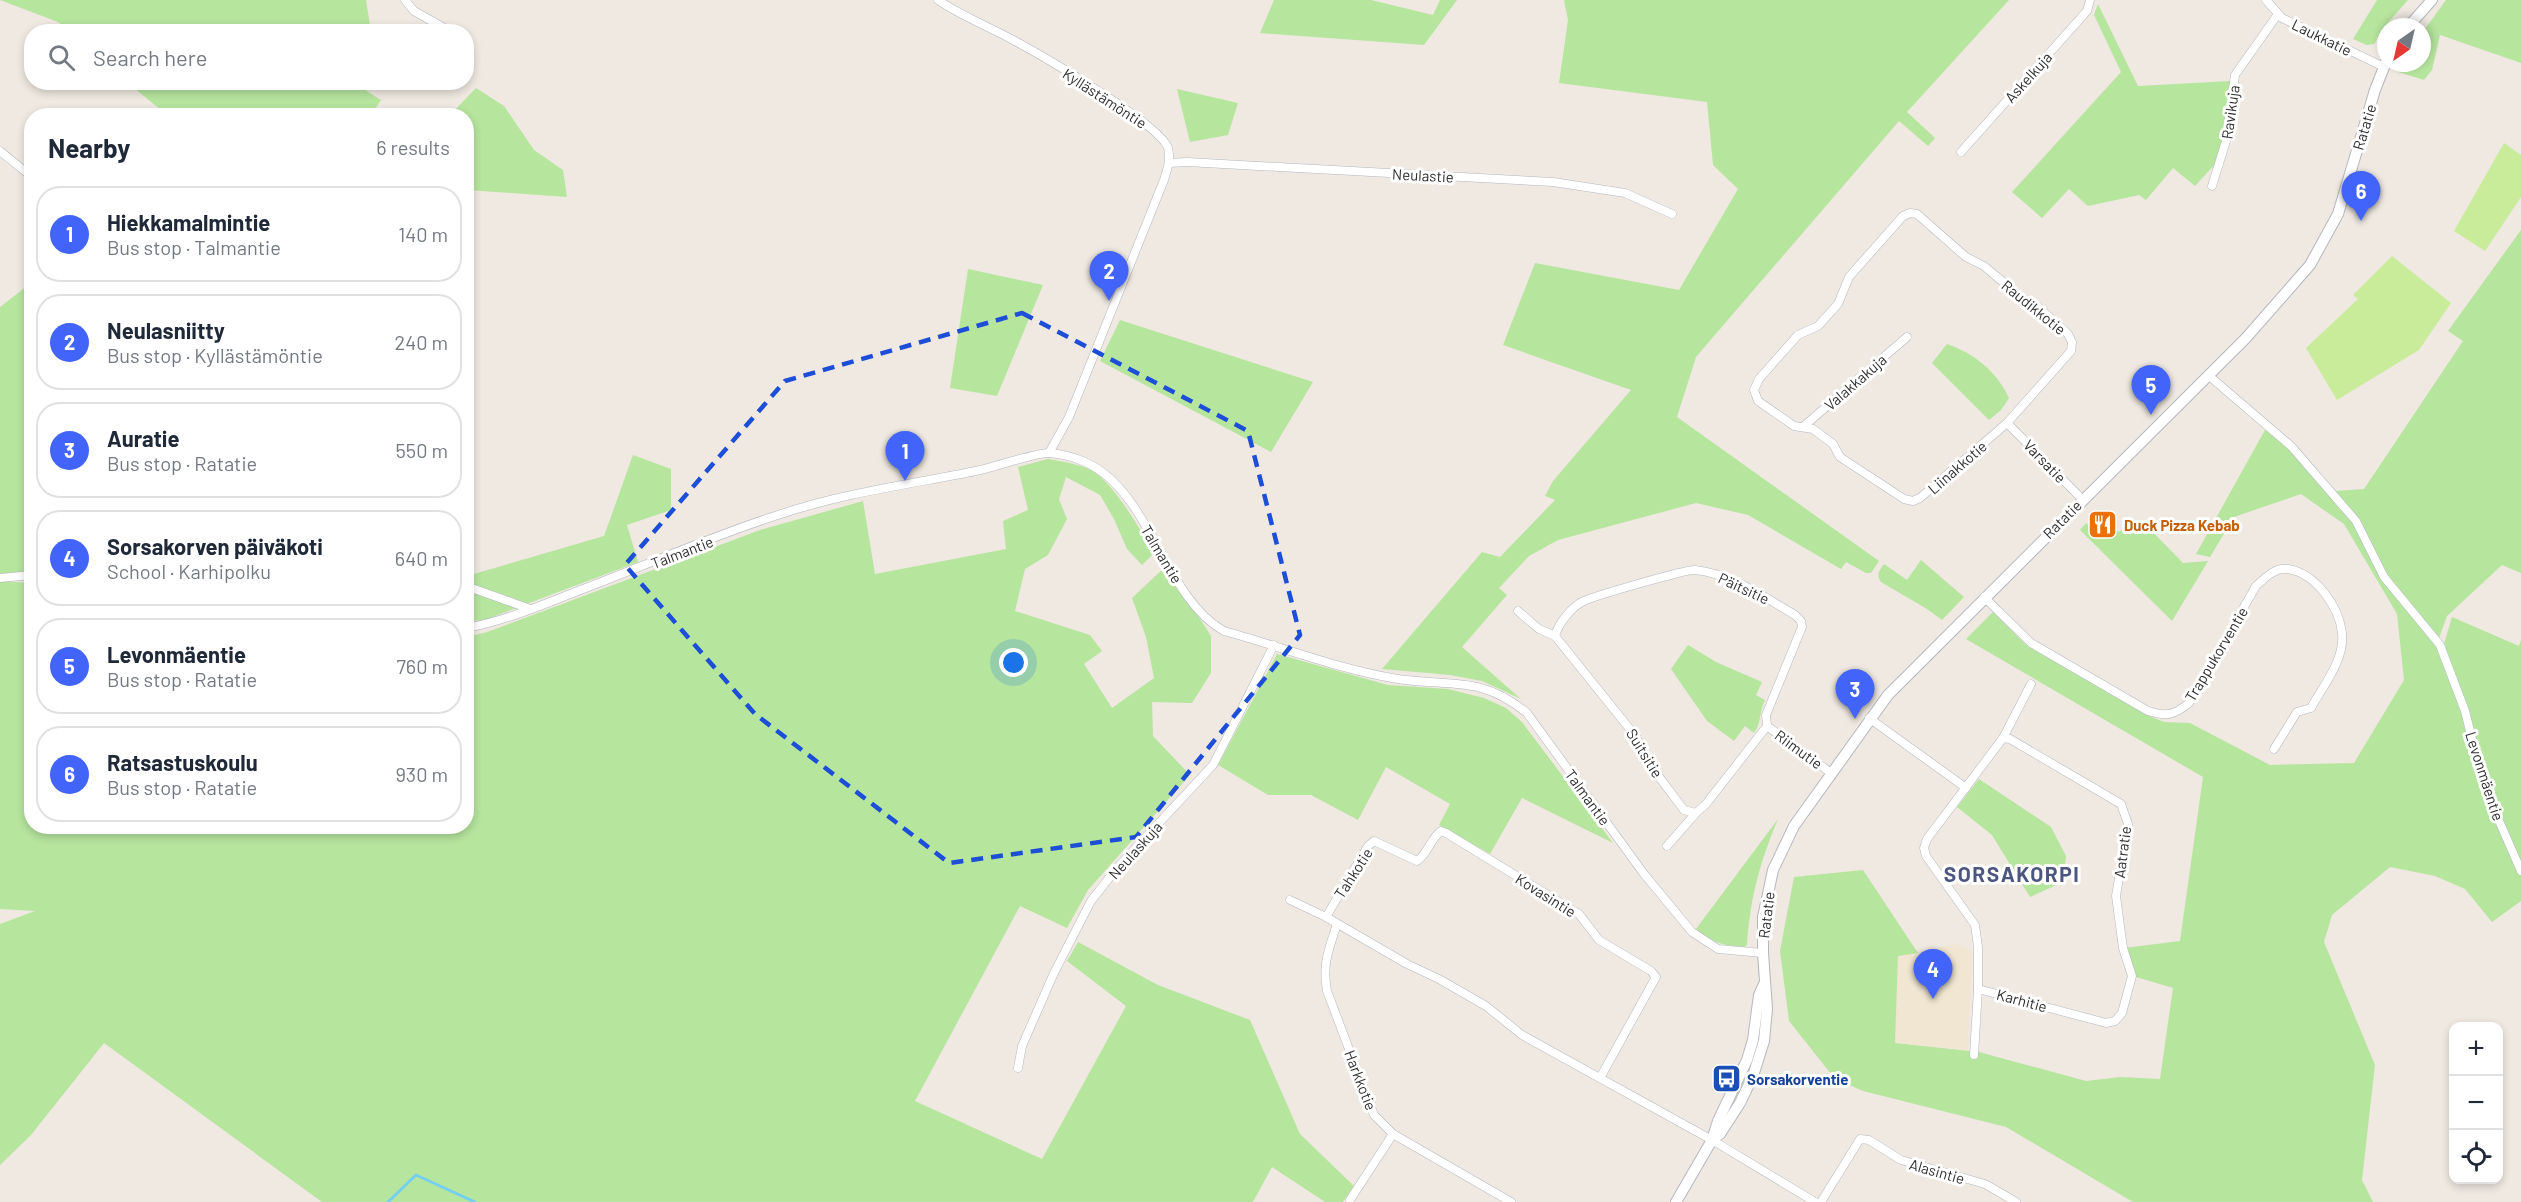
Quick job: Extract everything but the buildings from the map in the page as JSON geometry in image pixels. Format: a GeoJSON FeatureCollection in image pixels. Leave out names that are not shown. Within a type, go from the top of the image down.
{"type":"FeatureCollection","features":[{"type":"Feature","properties":{"kind":"street"},"geometry":{"type":"LineString","coordinates":[[405,0],[414,11],[437,24]]}},
{"type":"Feature","properties":{"kind":"street","name":"Kyllästämöntie"},"geometry":{"type":"LineString","coordinates":[[938,0],[1018,42],[1147,125],[1165,143],[1169,163]]}},
{"type":"Feature","properties":{"kind":"street","name":"Askelkuja"},"geometry":{"type":"LineString","coordinates":[[1961,152],[2087,11],[2090,0]]}},
{"type":"Feature","properties":{"kind":"street","name":"Laukkatie"},"geometry":{"type":"LineString","coordinates":[[2266,0],[2278,14],[2377,61]]}},
{"type":"Feature","properties":{"kind":"street"},"geometry":{"type":"LineString","coordinates":[[2416,18],[2432,0]]}},
{"type":"Feature","properties":{"kind":"street","name":"Ravikuja"},"geometry":{"type":"LineString","coordinates":[[2212,186],[2226,141],[2235,75],[2278,14]]}},
{"type":"Feature","properties":{"kind":"street","name":"Ratatie"},"geometry":{"type":"LineString","coordinates":[[1676,1202],[1712,1140],[1720,1134],[1740,1103],[1757,1064],[1764,1041],[1767,1009],[1762,953],[1763,917],[1773,870],[1794,826],[1869,718],[1888,695],[2293,287],[2325,241],[2338,214],[2383,72]]}},
{"type":"Feature","properties":{"kind":"street"},"geometry":{"type":"LineString","coordinates":[[0,151],[24,170]]}},
{"type":"Feature","properties":{"kind":"street","name":"Neulastie"},"geometry":{"type":"LineString","coordinates":[[1169,163],[1187,162],[1553,182],[1624,193],[1672,214]]}},
{"type":"Feature","properties":{"kind":"street"},"geometry":{"type":"LineString","coordinates":[[1049,453],[1069,417],[1169,163]]}},
{"type":"Feature","properties":{"kind":"street","name":"Raudikkotie"},"geometry":{"type":"LineString","coordinates":[[1910,213],[1917,214],[1966,257],[1984,266],[2022,298],[2035,304],[2068,334],[2072,342],[2071,351],[2007,423]]}},
{"type":"Feature","properties":{"kind":"street","name":"Liinakkotie"},"geometry":{"type":"LineString","coordinates":[[1910,213],[1903,216],[1849,277],[1838,304],[1818,326],[1798,335],[1759,379],[1754,390],[1758,401],[1794,426],[1813,429],[1833,444],[1840,458],[1904,499],[1913,501],[1920,498],[2007,423]]}},
{"type":"Feature","properties":{"kind":"street","name":"Valakkakuja"},"geometry":{"type":"LineString","coordinates":[[1804,426],[1907,337]]}},
{"type":"Feature","properties":{"kind":"street","name":"Levonmäentie"},"geometry":{"type":"LineString","coordinates":[[2208,375],[2291,446],[2356,521],[2385,577],[2440,645],[2465,711],[2475,751],[2500,823],[2521,871]]}},
{"type":"Feature","properties":{"kind":"street","name":"Varsatie"},"geometry":{"type":"LineString","coordinates":[[2007,423],[2082,500]]}},
{"type":"Feature","properties":{"kind":"street","name":"Talmantie"},"geometry":{"type":"LineString","coordinates":[[474,627],[531,610],[782,513],[832,499],[985,470],[1049,453],[1084,461],[1111,480],[1146,525],[1189,599],[1212,624],[1224,631],[1393,678],[1452,682],[1488,689],[1510,700],[1527,714],[1644,874],[1692,932],[1718,950],[1762,953]]}},
{"type":"Feature","properties":{"kind":"street","name":"Trappukorventie"},"geometry":{"type":"LineString","coordinates":[[1984,597],[2031,643],[2148,711],[2162,715],[2177,713],[2189,703],[2256,586],[2270,573],[2287,569],[2308,577],[2322,590],[2334,609],[2342,633],[2338,660],[2311,708],[2297,712],[2274,749]]}},
{"type":"Feature","properties":{"kind":"street","name":"Päitsitie"},"geometry":{"type":"LineString","coordinates":[[1555,636],[1558,627],[1582,602],[1692,570],[1732,580],[1795,615],[1801,621],[1802,627],[1766,716],[1767,726]]}},
{"type":"Feature","properties":{"kind":"street"},"geometry":{"type":"LineString","coordinates":[[0,578],[24,576]]}},
{"type":"Feature","properties":{"kind":"street"},"geometry":{"type":"LineString","coordinates":[[474,589],[531,610]]}},
{"type":"Feature","properties":{"kind":"street","name":"Suitsitie"},"geometry":{"type":"LineString","coordinates":[[1518,611],[1539,629],[1555,636],[1637,738],[1638,749],[1684,810],[1696,813]]}},
{"type":"Feature","properties":{"kind":"street","name":"Neulaskuja"},"geometry":{"type":"LineString","coordinates":[[1018,1068],[1022,1046],[1054,973],[1091,901],[1117,868],[1213,765],[1274,645]]}},
{"type":"Feature","properties":{"kind":"street"},"geometry":{"type":"LineString","coordinates":[[1869,718],[1966,788],[2003,738],[2031,684]]}},
{"type":"Feature","properties":{"kind":"street"},"geometry":{"type":"LineString","coordinates":[[1667,846],[1706,804],[1767,726]]}},
{"type":"Feature","properties":{"kind":"street","name":"Riimutie"},"geometry":{"type":"LineString","coordinates":[[1767,726],[1831,773]]}},
{"type":"Feature","properties":{"kind":"street","name":"Aatratie"},"geometry":{"type":"LineString","coordinates":[[2003,738],[2010,739],[2121,804],[2128,824],[2116,896],[2123,948],[2132,976],[2122,1012],[2115,1021]]}},
{"type":"Feature","properties":{"kind":"street","name":"Karhitie"},"geometry":{"type":"LineString","coordinates":[[1966,788],[1927,839],[1924,848],[1926,856],[1959,900],[1975,926],[1978,947],[1978,989],[2106,1023],[2115,1021]]}},
{"type":"Feature","properties":{"kind":"street","name":"Kovasintie"},"geometry":{"type":"LineString","coordinates":[[1441,831],[1579,914],[1599,940],[1651,971],[1656,977],[1600,1078]]}},
{"type":"Feature","properties":{"kind":"street","name":"Tahkotie"},"geometry":{"type":"LineString","coordinates":[[1326,917],[1368,846],[1374,841],[1381,842],[1417,861],[1423,857],[1435,836],[1441,831]]}},
{"type":"Feature","properties":{"kind":"street"},"geometry":{"type":"LineString","coordinates":[[1290,900],[1326,917],[1486,1006],[1522,1035],[1712,1140],[1815,1202]]}},
{"type":"Feature","properties":{"kind":"street","name":"Harkkotie"},"geometry":{"type":"LineString","coordinates":[[1337,924],[1325,964],[1327,991],[1374,1115],[1393,1134],[1511,1202]]}},
{"type":"Feature","properties":{"kind":"street"},"geometry":{"type":"LineString","coordinates":[[1974,1055],[1978,989]]}},
{"type":"Feature","properties":{"kind":"street"},"geometry":{"type":"LineString","coordinates":[[1350,1200],[1393,1134]]}},
{"type":"Feature","properties":{"kind":"street","name":"Alasintie"},"geometry":{"type":"LineString","coordinates":[[1821,1202],[1860,1139],[1869,1140],[1901,1160],[1985,1184],[2016,1202]]}},
{"type":"Feature","properties":{"kind":"highlighted area"},"geometry":{"type":"Polygon","coordinates":[[[1022,313],[1248,431],[1300,635],[1136,837],[949,863],[755,714],[625,565],[785,381],[1022,313]]]}},
{"type":"Feature","properties":{"kind":"shaded area"},"geometry":{"type":"Polygon","coordinates":[[[1959,944],[1972,952],[1968,1050],[1895,1043],[1898,955],[1959,944]]]}},
{"type":"Feature","properties":{"kind":"green space"},"geometry":{"type":"Polygon","coordinates":[[[0,0],[366,0],[370,24],[60,24],[0,0]]]}},
{"type":"Feature","properties":{"kind":"green space"},"geometry":{"type":"Polygon","coordinates":[[[1274,0],[1371,0],[1433,15],[1440,0],[1457,0],[1424,45],[1260,33],[1274,0]]]}},
{"type":"Feature","properties":{"kind":"green space"},"geometry":{"type":"Polygon","coordinates":[[[1564,0],[2009,0],[1907,112],[1935,138],[1928,146],[1899,121],[1696,357],[1677,417],[1879,561],[1871,573],[1866,573],[1846,562],[1841,569],[1748,515],[1696,503],[1558,540],[1529,556],[1499,588],[1507,595],[1462,647],[1521,699],[1482,681],[1450,675],[1382,669],[1482,552],[1500,557],[1555,500],[1545,496],[1553,481],[1631,390],[1503,345],[1535,263],[1679,290],[1738,189],[1713,165],[1707,102],[1559,83],[1568,20],[1564,0]]]}},
{"type":"Feature","properties":{"kind":"green space"},"geometry":{"type":"Polygon","coordinates":[[[2377,0],[2408,0],[2392,18],[2377,18],[2377,39],[2374,44],[2367,45],[2353,39],[2377,0]]]}},
{"type":"Feature","properties":{"kind":"green space"},"geometry":{"type":"Polygon","coordinates":[[[2446,0],[2521,0],[2521,63],[2440,35],[2431,71],[2431,21],[2446,0]]]}},
{"type":"Feature","properties":{"kind":"green space"},"geometry":{"type":"Polygon","coordinates":[[[2098,4],[2138,86],[2231,81],[2223,141],[2217,162],[2195,186],[2173,168],[2146,200],[2139,195],[2088,206],[2069,189],[2042,218],[2012,192],[2121,72],[2094,15],[2098,4]]]}},
{"type":"Feature","properties":{"kind":"green space"},"geometry":{"type":"Polygon","coordinates":[[[2398,72],[2430,72],[2424,80],[2398,72]]]}},
{"type":"Feature","properties":{"kind":"green space"},"geometry":{"type":"Polygon","coordinates":[[[476,88],[504,106],[534,150],[563,170],[567,197],[474,190],[474,108],[457,108],[476,88]]]}},
{"type":"Feature","properties":{"kind":"green space"},"geometry":{"type":"Polygon","coordinates":[[[1177,89],[1238,103],[1228,135],[1190,142],[1177,89]]]}},
{"type":"Feature","properties":{"kind":"green space"},"geometry":{"type":"Polygon","coordinates":[[[137,90],[365,90],[381,100],[376,108],[158,108],[137,90]]]}},
{"type":"Feature","properties":{"kind":"green space"},"geometry":{"type":"Polygon","coordinates":[[[2504,143],[2521,155],[2521,197],[2485,251],[2454,231],[2504,143]]]}},
{"type":"Feature","properties":{"kind":"green space"},"geometry":{"type":"Polygon","coordinates":[[[2521,230],[2521,573],[2502,565],[2447,616],[2439,638],[2387,575],[2358,519],[2336,491],[2364,489],[2463,341],[2448,331],[2521,230]]]}},
{"type":"Feature","properties":{"kind":"green space"},"geometry":{"type":"Polygon","coordinates":[[[2392,256],[2451,303],[2419,350],[2337,400],[2306,348],[2358,299],[2353,295],[2392,256]]]}},
{"type":"Feature","properties":{"kind":"green space"},"geometry":{"type":"Polygon","coordinates":[[[968,269],[1043,285],[997,396],[950,388],[968,269]]]}},
{"type":"Feature","properties":{"kind":"green space"},"geometry":{"type":"Polygon","coordinates":[[[24,288],[24,573],[0,575],[0,307],[24,288]]]}},
{"type":"Feature","properties":{"kind":"green space"},"geometry":{"type":"Polygon","coordinates":[[[1120,320],[1313,382],[1271,452],[1100,361],[1120,320]]]}},
{"type":"Feature","properties":{"kind":"green space"},"geometry":{"type":"Polygon","coordinates":[[[1947,344],[1975,358],[2004,388],[2009,398],[2001,410],[1989,420],[1932,363],[1947,344]]]}},
{"type":"Feature","properties":{"kind":"green space"},"geometry":{"type":"Polygon","coordinates":[[[2265,430],[2290,448],[2354,522],[2383,579],[2438,647],[2446,648],[2444,644],[2452,617],[2519,646],[2521,640],[2521,901],[2492,922],[2465,889],[2435,876],[2390,867],[2332,915],[2324,942],[2375,1065],[2362,1180],[2373,1202],[2133,1202],[2006,1127],[1863,1091],[1835,1079],[1789,1021],[1780,951],[1794,877],[1863,870],[1918,953],[1898,956],[1895,1043],[1979,1052],[2086,1081],[2121,1077],[2160,1079],[2173,988],[2133,976],[2124,948],[2180,941],[2203,777],[1966,639],[1993,612],[2026,645],[2147,715],[2164,722],[2190,723],[2270,765],[2354,763],[2404,680],[2397,614],[2344,524],[2301,494],[2234,517],[2210,557],[2196,554],[2265,430]]]}},
{"type":"Feature","properties":{"kind":"green space"},"geometry":{"type":"Polygon","coordinates":[[[633,455],[671,469],[671,510],[627,525],[638,562],[487,619],[474,621],[474,574],[604,536],[633,455]]]}},
{"type":"Feature","properties":{"kind":"green space"},"geometry":{"type":"Polygon","coordinates":[[[1048,459],[1067,462],[1097,474],[1136,522],[1154,553],[1142,565],[1127,549],[1100,495],[1066,477],[1059,499],[1067,519],[1048,555],[1025,569],[1015,611],[1090,635],[1102,651],[1084,664],[1112,708],[1154,678],[1146,637],[1132,598],[1166,566],[1211,636],[1211,673],[1192,703],[1152,702],[1153,736],[1190,775],[1088,890],[1067,928],[1020,906],[915,1101],[1042,1159],[1126,1006],[1067,961],[1078,942],[1158,985],[1250,1020],[1300,1134],[1354,1186],[1343,1202],[1325,1202],[1272,1167],[1253,1202],[322,1202],[104,1043],[31,1135],[0,1165],[0,924],[35,911],[0,909],[0,581],[24,583],[24,834],[474,834],[474,635],[760,530],[863,501],[875,574],[1006,549],[1003,521],[1028,510],[1018,467],[1048,459]]]}},
{"type":"Feature","properties":{"kind":"green space"},"geometry":{"type":"Polygon","coordinates":[[[2141,520],[2183,563],[2208,561],[2172,621],[2080,530],[2086,523],[2104,539],[2114,528],[2119,532],[2124,528],[2128,532],[2141,520]]]}},
{"type":"Feature","properties":{"kind":"green space"},"geometry":{"type":"Polygon","coordinates":[[[1921,560],[1964,597],[1942,620],[1881,582],[1878,575],[1884,564],[1907,580],[1921,560]]]}},
{"type":"Feature","properties":{"kind":"green space"},"geometry":{"type":"Polygon","coordinates":[[[1688,645],[1716,662],[1762,682],[1756,695],[1765,700],[1754,733],[1745,726],[1734,741],[1707,721],[1671,669],[1688,645]]]}},
{"type":"Feature","properties":{"kind":"green space"},"geometry":{"type":"Polygon","coordinates":[[[1277,654],[1388,685],[1448,689],[1484,698],[1506,708],[1522,722],[1613,843],[1522,798],[1490,854],[1439,825],[1450,804],[1386,767],[1358,820],[1311,795],[1268,795],[1218,765],[1277,654]]]}},
{"type":"Feature","properties":{"kind":"green space"},"geometry":{"type":"Polygon","coordinates":[[[1979,779],[2051,827],[2066,856],[2063,882],[2030,897],[1992,835],[1957,807],[1979,779]]]}},
{"type":"Feature","properties":{"kind":"green space"},"geometry":{"type":"Polygon","coordinates":[[[1778,819],[1757,880],[1747,945],[1744,947],[1729,946],[1713,940],[1696,929],[1778,819]]]}},
{"type":"Feature","properties":{"kind":"waterway"},"geometry":{"type":"LineString","coordinates":[[388,1202],[416,1175],[475,1202]]}},
{"type":"Feature","properties":{"kind":"place","name":"Ratsastuskoulu"},"geometry":{"type":"Point","coordinates":[2361,221]}},
{"type":"Feature","properties":{"kind":"place","name":"Neulasniitty"},"geometry":{"type":"Point","coordinates":[1109,301]}},
{"type":"Feature","properties":{"kind":"place","name":"Levonmäentie"},"geometry":{"type":"Point","coordinates":[2151,415]}},
{"type":"Feature","properties":{"kind":"place","name":"Hiekkamalmintie"},"geometry":{"type":"Point","coordinates":[905,481]}},
{"type":"Feature","properties":{"kind":"place","name":"Duck Pizza Kebab"},"geometry":{"type":"Point","coordinates":[2103,525]}},
{"type":"Feature","properties":{"kind":"place","name":"Auratie"},"geometry":{"type":"Point","coordinates":[1855,719]}},
{"type":"Feature","properties":{"kind":"place","name":"Sorsakorven päiväkoti"},"geometry":{"type":"Point","coordinates":[1933,999]}},
{"type":"Feature","properties":{"kind":"place","name":"Sorsakorventie"},"geometry":{"type":"Point","coordinates":[1726,1079]}},
{"type":"Feature","properties":{"kind":"district","name":"SORSAKORPI"},"geometry":{"type":"Point","coordinates":[2012,873]}}]}
